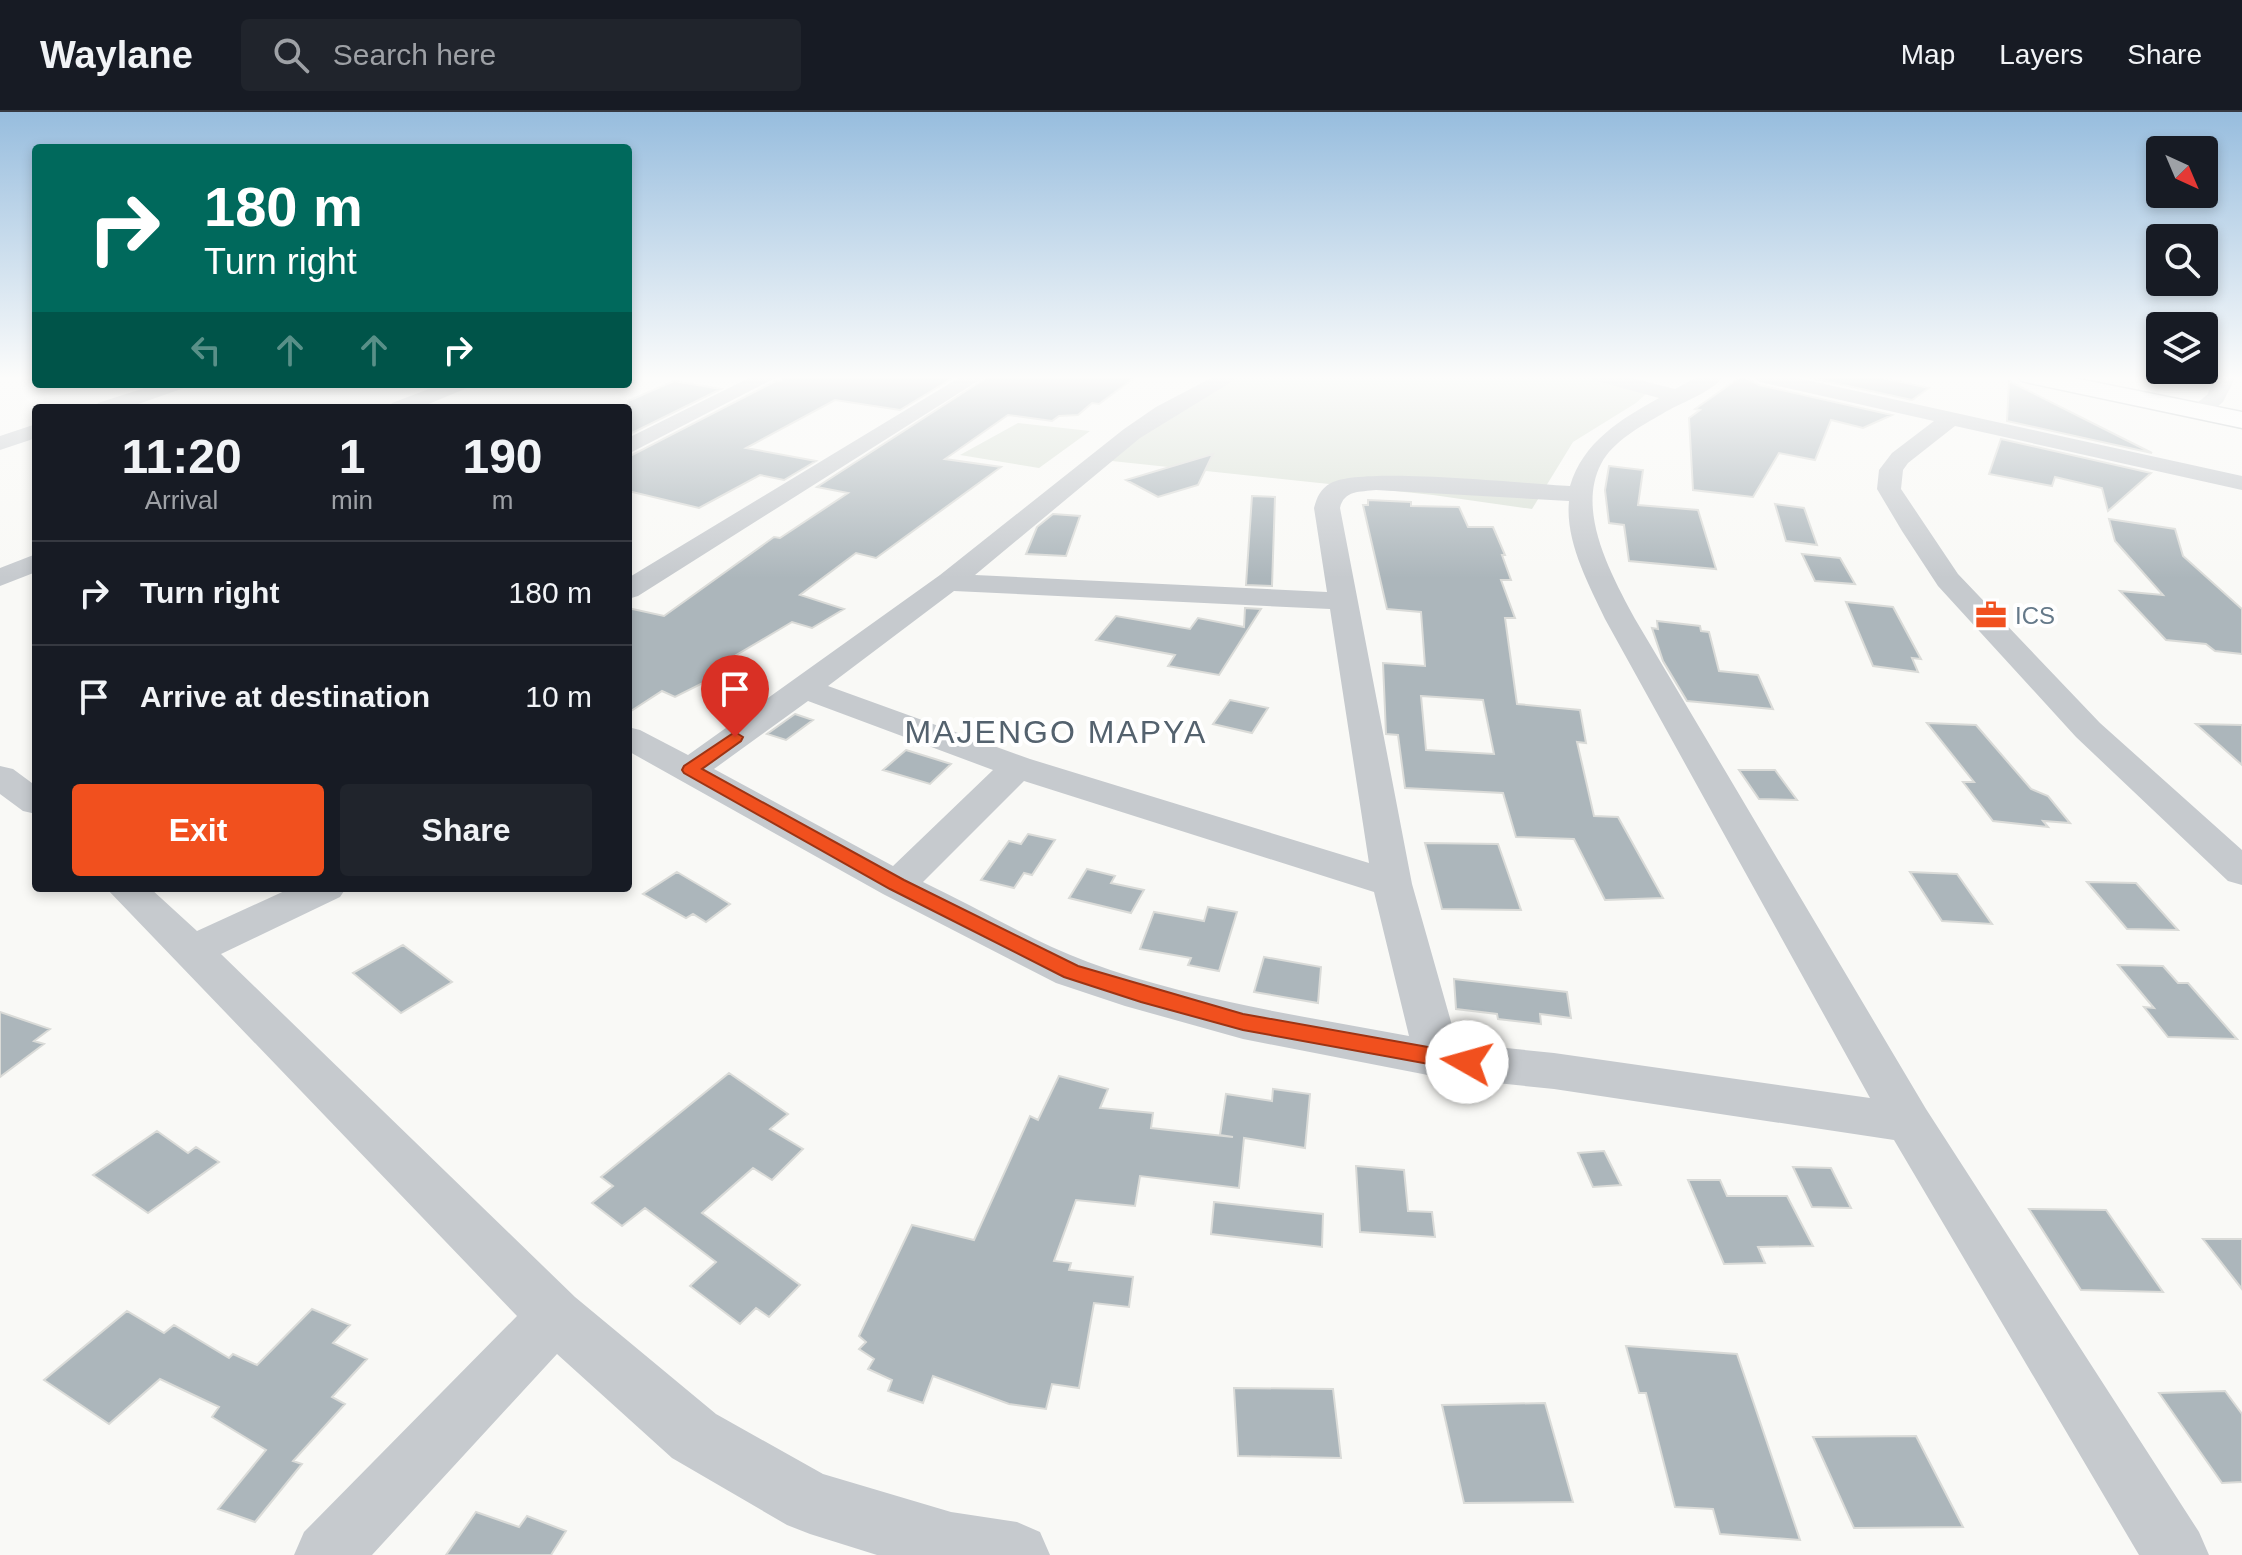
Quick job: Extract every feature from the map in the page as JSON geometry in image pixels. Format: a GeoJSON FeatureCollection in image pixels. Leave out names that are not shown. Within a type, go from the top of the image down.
{"type":"FeatureCollection","features":[{"type":"Feature","properties":{"kind":"street"},"geometry":{"type":"LineString","coordinates":[[632,588],[866,443]]}},
{"type":"Feature","properties":{"kind":"street"},"geometry":{"type":"LineString","coordinates":[[690,770],[986,554],[1118,443]]}},
{"type":"Feature","properties":{"kind":"street"},"geometry":{"type":"LineString","coordinates":[[1606,443],[1589,468],[1583,494],[1584,537],[1597,574],[1620,619],[1909,1123],[2176,1555]]}},
{"type":"Feature","properties":{"kind":"street"},"geometry":{"type":"LineString","coordinates":[[1919,443],[1900,458],[1891,470],[1889,489],[1948,580],[2088,730],[2242,872]]}},
{"type":"Feature","properties":{"kind":"street"},"geometry":{"type":"LineString","coordinates":[[2068,443],[2242,483]]}},
{"type":"Feature","properties":{"kind":"street"},"geometry":{"type":"LineString","coordinates":[[1438,1059],[1392,884],[1341,601],[1327,508],[1330,496],[1340,488],[1376,483],[1583,494]]}},
{"type":"Feature","properties":{"kind":"street"},"geometry":{"type":"LineString","coordinates":[[0,578],[32,564]]}},
{"type":"Feature","properties":{"kind":"street"},"geometry":{"type":"LineString","coordinates":[[946,582],[1341,601]]}},
{"type":"Feature","properties":{"kind":"street"},"geometry":{"type":"LineString","coordinates":[[803,688],[1017,767],[1392,884]]}},
{"type":"Feature","properties":{"kind":"street"},"geometry":{"type":"LineString","coordinates":[[632,739],[897,885],[1071,972],[1141,995],[1243,1022],[1438,1059],[1554,1071],[1909,1123]]}},
{"type":"Feature","properties":{"kind":"street"},"geometry":{"type":"LineString","coordinates":[[897,885],[1017,767]]}},
{"type":"Feature","properties":{"kind":"street"},"geometry":{"type":"LineString","coordinates":[[0,777],[32,800]]}},
{"type":"Feature","properties":{"kind":"street"},"geometry":{"type":"LineString","coordinates":[[130,892],[192,950],[555,1316],[694,1436],[810,1502],[951,1545],[1017,1555]]}},
{"type":"Feature","properties":{"kind":"street"},"geometry":{"type":"LineString","coordinates":[[192,950],[317,892]]}},
{"type":"Feature","properties":{"kind":"street"},"geometry":{"type":"LineString","coordinates":[[327,1555],[555,1316]]}},
{"type":"Feature","properties":{"kind":"shaded area"},"geometry":{"type":"Polygon","coordinates":[[[981,443],[1073,443],[1039,468],[960,455],[981,443]]]}},
{"type":"Feature","properties":{"kind":"shaded area"},"geometry":{"type":"Polygon","coordinates":[[[1120,443],[1572,443],[1532,509],[1433,495],[1093,459],[1120,443]]]}},
{"type":"Feature","properties":{"kind":"building"},"geometry":{"type":"Polygon","coordinates":[[[655,443],[755,443],[746,448],[816,461],[784,480],[760,475],[699,508],[632,492],[632,455],[655,443]]]}},
{"type":"Feature","properties":{"kind":"building"},"geometry":{"type":"Polygon","coordinates":[[[885,443],[967,443],[945,459],[1001,467],[876,558],[856,553],[800,595],[844,609],[812,628],[792,622],[733,657],[739,660],[719,670],[725,672],[675,697],[662,691],[632,710],[632,609],[664,616],[774,537],[780,538],[848,493],[817,487],[885,443]]]}},
{"type":"Feature","properties":{"kind":"building"},"geometry":{"type":"Polygon","coordinates":[[[1690,443],[1822,443],[1815,460],[1779,453],[1753,497],[1693,490],[1690,443]]]}},
{"type":"Feature","properties":{"kind":"building"},"geometry":{"type":"Polygon","coordinates":[[[2000,443],[2020,443],[2151,473],[2108,511],[2102,488],[2055,477],[2052,486],[1989,474],[2000,443]]]}},
{"type":"Feature","properties":{"kind":"building"},"geometry":{"type":"Polygon","coordinates":[[[2108,443],[2133,443],[2152,453],[2108,443]]]}},
{"type":"Feature","properties":{"kind":"building"},"geometry":{"type":"Polygon","coordinates":[[[1213,454],[1198,485],[1158,497],[1126,480],[1213,454]]]}},
{"type":"Feature","properties":{"kind":"building"},"geometry":{"type":"Polygon","coordinates":[[[1609,466],[1643,470],[1638,505],[1698,510],[1716,569],[1629,561],[1624,525],[1609,523],[1605,490],[1609,466]]]}},
{"type":"Feature","properties":{"kind":"building"},"geometry":{"type":"Polygon","coordinates":[[[1252,496],[1275,497],[1272,586],[1246,585],[1252,496]]]}},
{"type":"Feature","properties":{"kind":"building"},"geometry":{"type":"Polygon","coordinates":[[[1368,500],[1411,502],[1411,506],[1459,507],[1468,527],[1493,527],[1511,580],[1501,580],[1515,618],[1505,618],[1517,704],[1580,710],[1586,743],[1577,742],[1594,816],[1618,817],[1663,898],[1605,900],[1574,839],[1516,837],[1503,793],[1405,788],[1398,735],[1386,734],[1383,663],[1425,666],[1421,612],[1387,609],[1363,505],[1368,505],[1368,500]],[[1421,696],[1426,750],[1494,754],[1483,700],[1421,696]]]}},
{"type":"Feature","properties":{"kind":"building"},"geometry":{"type":"Polygon","coordinates":[[[1775,504],[1804,508],[1817,545],[1786,541],[1775,504]]]}},
{"type":"Feature","properties":{"kind":"building"},"geometry":{"type":"Polygon","coordinates":[[[1053,514],[1080,516],[1066,556],[1026,554],[1037,527],[1053,514]]]}},
{"type":"Feature","properties":{"kind":"building"},"geometry":{"type":"Polygon","coordinates":[[[2109,519],[2175,529],[2183,556],[2242,609],[2242,654],[2215,651],[2206,644],[2166,640],[2120,591],[2163,595],[2115,541],[2109,519]]]}},
{"type":"Feature","properties":{"kind":"building"},"geometry":{"type":"Polygon","coordinates":[[[1802,554],[1840,558],[1855,584],[1815,581],[1802,554]]]}},
{"type":"Feature","properties":{"kind":"building"},"geometry":{"type":"Polygon","coordinates":[[[1846,602],[1893,607],[1921,659],[1912,658],[1918,672],[1873,666],[1846,602]]]}},
{"type":"Feature","properties":{"kind":"building"},"geometry":{"type":"Polygon","coordinates":[[[1245,608],[1261,609],[1219,675],[1168,666],[1175,655],[1096,640],[1116,616],[1190,629],[1198,618],[1244,627],[1245,608]]]}},
{"type":"Feature","properties":{"kind":"building"},"geometry":{"type":"Polygon","coordinates":[[[1657,621],[1700,626],[1701,631],[1709,632],[1719,671],[1758,675],[1773,709],[1687,701],[1663,661],[1652,628],[1658,629],[1657,621]]]}},
{"type":"Feature","properties":{"kind":"building"},"geometry":{"type":"Polygon","coordinates":[[[1230,700],[1268,708],[1252,733],[1213,724],[1230,700]]]}},
{"type":"Feature","properties":{"kind":"building"},"geometry":{"type":"Polygon","coordinates":[[[795,714],[813,720],[786,740],[767,734],[795,714]]]}},
{"type":"Feature","properties":{"kind":"building"},"geometry":{"type":"Polygon","coordinates":[[[1927,723],[1976,725],[2031,789],[2048,796],[2070,823],[2043,821],[2048,827],[1993,821],[1963,782],[1974,782],[1927,723]]]}},
{"type":"Feature","properties":{"kind":"building"},"geometry":{"type":"Polygon","coordinates":[[[2196,724],[2242,725],[2242,765],[2196,724]]]}},
{"type":"Feature","properties":{"kind":"building"},"geometry":{"type":"Polygon","coordinates":[[[906,750],[951,764],[930,784],[883,770],[906,750]]]}},
{"type":"Feature","properties":{"kind":"building"},"geometry":{"type":"Polygon","coordinates":[[[1739,770],[1775,770],[1797,800],[1759,799],[1739,770]]]}},
{"type":"Feature","properties":{"kind":"building"},"geometry":{"type":"Polygon","coordinates":[[[1028,834],[1055,840],[1032,875],[1024,873],[1014,888],[981,880],[1009,841],[1021,844],[1028,834]]]}},
{"type":"Feature","properties":{"kind":"building"},"geometry":{"type":"Polygon","coordinates":[[[1425,843],[1498,844],[1521,910],[1442,909],[1425,843]]]}},
{"type":"Feature","properties":{"kind":"building"},"geometry":{"type":"Polygon","coordinates":[[[1087,869],[1115,876],[1111,883],[1144,890],[1131,913],[1069,898],[1087,869]]]}},
{"type":"Feature","properties":{"kind":"building"},"geometry":{"type":"Polygon","coordinates":[[[677,872],[730,904],[706,922],[693,914],[686,918],[643,894],[677,872]]]}},
{"type":"Feature","properties":{"kind":"building"},"geometry":{"type":"Polygon","coordinates":[[[1910,872],[1957,874],[1992,924],[1942,921],[1910,872]]]}},
{"type":"Feature","properties":{"kind":"building"},"geometry":{"type":"Polygon","coordinates":[[[2087,882],[2136,883],[2178,930],[2127,929],[2087,882]]]}},
{"type":"Feature","properties":{"kind":"building"},"geometry":{"type":"Polygon","coordinates":[[[1208,907],[1237,912],[1219,971],[1188,965],[1191,958],[1140,949],[1154,912],[1204,921],[1208,907]]]}},
{"type":"Feature","properties":{"kind":"building"},"geometry":{"type":"Polygon","coordinates":[[[403,945],[452,982],[401,1013],[353,973],[403,945]]]}},
{"type":"Feature","properties":{"kind":"building"},"geometry":{"type":"Polygon","coordinates":[[[1264,957],[1321,967],[1318,1003],[1254,992],[1264,957]]]}},
{"type":"Feature","properties":{"kind":"building"},"geometry":{"type":"Polygon","coordinates":[[[2118,965],[2163,966],[2178,983],[2188,983],[2237,1039],[2168,1037],[2144,1007],[2154,1008],[2118,965]]]}},
{"type":"Feature","properties":{"kind":"building"},"geometry":{"type":"Polygon","coordinates":[[[1454,979],[1567,992],[1571,1018],[1540,1014],[1541,1024],[1498,1019],[1497,1014],[1456,1009],[1454,979]]]}},
{"type":"Feature","properties":{"kind":"building"},"geometry":{"type":"Polygon","coordinates":[[[0,1012],[50,1029],[34,1041],[44,1044],[0,1077],[0,1012]]]}},
{"type":"Feature","properties":{"kind":"building"},"geometry":{"type":"Polygon","coordinates":[[[729,1073],[788,1114],[770,1129],[803,1149],[772,1180],[753,1168],[702,1213],[800,1285],[769,1317],[756,1308],[740,1324],[690,1286],[716,1262],[645,1208],[622,1226],[592,1203],[613,1186],[601,1177],[729,1073]]]}},
{"type":"Feature","properties":{"kind":"building"},"geometry":{"type":"Polygon","coordinates":[[[1059,1076],[1108,1089],[1100,1108],[1153,1113],[1151,1128],[1233,1137],[1220,1135],[1226,1094],[1272,1101],[1273,1089],[1310,1094],[1305,1148],[1244,1138],[1239,1188],[1140,1176],[1135,1206],[1076,1200],[1054,1261],[1071,1263],[1069,1270],[1133,1277],[1129,1307],[1094,1303],[1079,1388],[1052,1384],[1046,1409],[1009,1404],[933,1376],[923,1403],[888,1391],[892,1380],[868,1369],[874,1359],[859,1349],[866,1342],[859,1336],[912,1225],[974,1240],[1030,1116],[1038,1120],[1059,1076]]]}},
{"type":"Feature","properties":{"kind":"building"},"geometry":{"type":"Polygon","coordinates":[[[157,1131],[188,1153],[196,1147],[219,1162],[148,1213],[93,1175],[157,1131]]]}},
{"type":"Feature","properties":{"kind":"building"},"geometry":{"type":"Polygon","coordinates":[[[1604,1151],[1621,1185],[1593,1187],[1578,1153],[1604,1151]]]}},
{"type":"Feature","properties":{"kind":"building"},"geometry":{"type":"Polygon","coordinates":[[[1356,1166],[1404,1170],[1408,1211],[1432,1212],[1435,1237],[1360,1232],[1356,1166]]]}},
{"type":"Feature","properties":{"kind":"building"},"geometry":{"type":"Polygon","coordinates":[[[1793,1167],[1831,1168],[1851,1208],[1812,1207],[1793,1167]]]}},
{"type":"Feature","properties":{"kind":"building"},"geometry":{"type":"Polygon","coordinates":[[[1688,1180],[1720,1180],[1727,1196],[1787,1196],[1813,1246],[1758,1247],[1765,1263],[1724,1264],[1688,1180]]]}},
{"type":"Feature","properties":{"kind":"building"},"geometry":{"type":"Polygon","coordinates":[[[1214,1202],[1323,1214],[1322,1247],[1211,1234],[1214,1202]]]}},
{"type":"Feature","properties":{"kind":"building"},"geometry":{"type":"Polygon","coordinates":[[[2029,1209],[2106,1210],[2163,1292],[2081,1290],[2029,1209]]]}},
{"type":"Feature","properties":{"kind":"building"},"geometry":{"type":"Polygon","coordinates":[[[2203,1239],[2242,1239],[2242,1289],[2203,1239]]]}},
{"type":"Feature","properties":{"kind":"building"},"geometry":{"type":"Polygon","coordinates":[[[312,1309],[350,1325],[333,1343],[367,1359],[332,1397],[345,1404],[293,1461],[302,1464],[255,1522],[218,1509],[266,1450],[212,1417],[219,1407],[160,1379],[109,1424],[44,1380],[127,1311],[164,1333],[174,1325],[229,1358],[233,1354],[257,1365],[312,1309]]]}},
{"type":"Feature","properties":{"kind":"building"},"geometry":{"type":"Polygon","coordinates":[[[1626,1346],[1737,1354],[1800,1540],[1720,1534],[1713,1509],[1675,1507],[1646,1393],[1639,1393],[1626,1346]]]}},
{"type":"Feature","properties":{"kind":"building"},"geometry":{"type":"Polygon","coordinates":[[[1234,1388],[1333,1389],[1341,1458],[1238,1456],[1234,1388]]]}},
{"type":"Feature","properties":{"kind":"building"},"geometry":{"type":"Polygon","coordinates":[[[2225,1391],[2242,1414],[2242,1482],[2222,1483],[2159,1393],[2225,1391]]]}},
{"type":"Feature","properties":{"kind":"building"},"geometry":{"type":"Polygon","coordinates":[[[1545,1403],[1573,1502],[1464,1503],[1442,1405],[1545,1403]]]}},
{"type":"Feature","properties":{"kind":"building"},"geometry":{"type":"Polygon","coordinates":[[[1916,1436],[1963,1527],[1854,1528],[1813,1437],[1916,1436]]]}},
{"type":"Feature","properties":{"kind":"building"},"geometry":{"type":"Polygon","coordinates":[[[476,1512],[519,1527],[527,1516],[566,1531],[551,1555],[446,1555],[476,1512]]]}},
{"type":"Feature","properties":{"kind":"place","name":"ICS"},"geometry":{"type":"Point","coordinates":[1991,615]}},
{"type":"Feature","properties":{"kind":"district","name":"MAJENGO MAPYA"},"geometry":{"type":"Point","coordinates":[1056,732]}},
{"type":"Feature","properties":{"kind":"route"},"geometry":{"type":"LineString","coordinates":[[735,737],[690,770],[897,885],[1071,972],[1141,995],[1243,1022],[1467,1062]]}}]}
